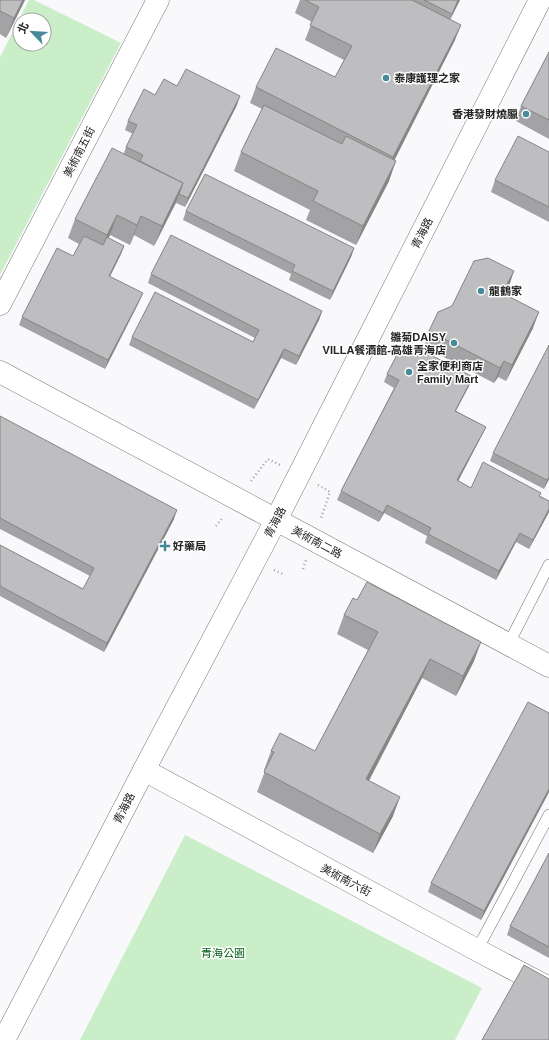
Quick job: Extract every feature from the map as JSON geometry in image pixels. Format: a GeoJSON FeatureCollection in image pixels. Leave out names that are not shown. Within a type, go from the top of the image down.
{"type":"FeatureCollection","features":[{"type":"Feature","properties":{"kind":"street","name":"美術南五街"},"geometry":{"type":"LineString","coordinates":[[0,304],[158,0]]}},
{"type":"Feature","properties":{"kind":"street","name":"青海路"},"geometry":{"type":"LineString","coordinates":[[4,1040],[276,520],[540,0]]}},
{"type":"Feature","properties":{"kind":"street","name":"美術南二路"},"geometry":{"type":"LineString","coordinates":[[0,372],[549,666]]}},
{"type":"Feature","properties":{"kind":"street","name":"美術南六街"},"geometry":{"type":"LineString","coordinates":[[144,770],[549,988]]}},
{"type":"Feature","properties":{"kind":"lane"},"geometry":{"type":"LineString","coordinates":[[508,645],[549,565]]}},
{"type":"Feature","properties":{"kind":"lane"},"geometry":{"type":"LineString","coordinates":[[477,950],[549,815]]}},
{"type":"Feature","properties":{"kind":"green space"},"geometry":{"type":"Polygon","coordinates":[[[29,0],[34,0],[121,43],[0,275],[0,57],[12,33],[12,52],[52,52],[52,12],[23,12],[29,0]]]}},
{"type":"Feature","properties":{"kind":"green space","name":"青海公園"},"geometry":{"type":"Polygon","coordinates":[[[185,835],[482,988],[455,1040],[80,1040],[185,835]]]}},
{"type":"Feature","properties":{"kind":"building"},"geometry":{"type":"Polygon","coordinates":[[[0,0],[23,0],[17,12],[12,12],[12,17],[0,11],[0,0]]]}},
{"type":"Feature","properties":{"kind":"building","name":"泰康護理之家"},"geometry":{"type":"Polygon","coordinates":[[[305,0],[412,0],[461,25],[393,157],[256,87],[276,48],[335,77],[352,46],[310,25],[319,7],[305,0]]]}},
{"type":"Feature","properties":{"kind":"building"},"geometry":{"type":"Polygon","coordinates":[[[424,0],[458,0],[452,14],[424,0]]]}},
{"type":"Feature","properties":{"kind":"building"},"geometry":{"type":"Polygon","coordinates":[[[549,52],[549,120],[521,106],[549,52]]]}},
{"type":"Feature","properties":{"kind":"building"},"geometry":{"type":"Polygon","coordinates":[[[186,69],[240,96],[188,198],[179,194],[183,183],[140,161],[143,155],[126,147],[137,125],[128,121],[144,89],[155,95],[164,79],[177,86],[186,69]]]}},
{"type":"Feature","properties":{"kind":"building"},"geometry":{"type":"Polygon","coordinates":[[[264,105],[342,144],[346,136],[396,161],[363,226],[313,201],[318,191],[241,152],[264,105]]]}},
{"type":"Feature","properties":{"kind":"building"},"geometry":{"type":"Polygon","coordinates":[[[518,136],[549,152],[549,207],[495,180],[518,136]]]}},
{"type":"Feature","properties":{"kind":"building"},"geometry":{"type":"Polygon","coordinates":[[[112,148],[183,183],[162,226],[141,216],[137,225],[117,215],[107,235],[75,219],[112,148]]]}},
{"type":"Feature","properties":{"kind":"building"},"geometry":{"type":"Polygon","coordinates":[[[205,174],[354,248],[333,291],[292,271],[295,265],[186,211],[205,174]]]}},
{"type":"Feature","properties":{"kind":"building"},"geometry":{"type":"Polygon","coordinates":[[[171,235],[322,311],[299,356],[284,349],[258,400],[132,337],[155,292],[253,342],[259,330],[151,274],[171,235]]]}},
{"type":"Feature","properties":{"kind":"building"},"geometry":{"type":"Polygon","coordinates":[[[84,236],[103,245],[107,237],[124,246],[109,276],[143,293],[108,360],[22,317],[57,248],[73,256],[84,236]]]}},
{"type":"Feature","properties":{"kind":"building"},"geometry":{"type":"Polygon","coordinates":[[[488,258],[514,271],[502,293],[539,312],[512,365],[504,361],[500,368],[429,331],[438,312],[452,306],[474,261],[488,258]]]}},
{"type":"Feature","properties":{"kind":"building"},"geometry":{"type":"Polygon","coordinates":[[[404,341],[473,377],[455,411],[486,427],[457,480],[471,488],[483,462],[541,493],[539,496],[549,501],[549,509],[533,540],[520,533],[499,571],[428,534],[431,528],[387,505],[383,513],[341,491],[399,380],[387,374],[404,341]]]}},
{"type":"Feature","properties":{"kind":"building"},"geometry":{"type":"Polygon","coordinates":[[[549,345],[549,477],[547,480],[493,453],[549,345]]]}},
{"type":"Feature","properties":{"kind":"building"},"geometry":{"type":"Polygon","coordinates":[[[0,416],[177,510],[107,643],[0,586],[0,545],[83,589],[94,568],[0,518],[0,416]]]}},
{"type":"Feature","properties":{"kind":"building"},"geometry":{"type":"Polygon","coordinates":[[[367,582],[481,642],[463,676],[430,659],[366,779],[400,797],[380,834],[264,772],[274,752],[271,751],[280,733],[315,751],[378,632],[344,615],[353,598],[357,600],[367,582]]]}},
{"type":"Feature","properties":{"kind":"building"},"geometry":{"type":"Polygon","coordinates":[[[528,702],[549,713],[549,789],[484,911],[431,883],[528,702]]]}},
{"type":"Feature","properties":{"kind":"building"},"geometry":{"type":"Polygon","coordinates":[[[549,853],[549,947],[510,926],[549,853]]]}},
{"type":"Feature","properties":{"kind":"building"},"geometry":{"type":"Polygon","coordinates":[[[524,965],[549,979],[549,1040],[482,1040],[524,965]]]}},
{"type":"Feature","properties":{"kind":"place","name":"泰康護理之家"},"geometry":{"type":"Point","coordinates":[386,78]}},
{"type":"Feature","properties":{"kind":"place","name":"香港發財燒臘"},"geometry":{"type":"Point","coordinates":[526,114]}},
{"type":"Feature","properties":{"kind":"place","name":"龍鶴家"},"geometry":{"type":"Point","coordinates":[481,291]}},
{"type":"Feature","properties":{"kind":"place","name":"雛菊DAISY VILLA餐酒館-高雄青海店"},"geometry":{"type":"Point","coordinates":[454,343]}},
{"type":"Feature","properties":{"kind":"place","name":"全家便利商店 Family Mart"},"geometry":{"type":"Point","coordinates":[409,372]}},
{"type":"Feature","properties":{"kind":"place","name":"好藥局"},"geometry":{"type":"Point","coordinates":[165,546]}}]}
